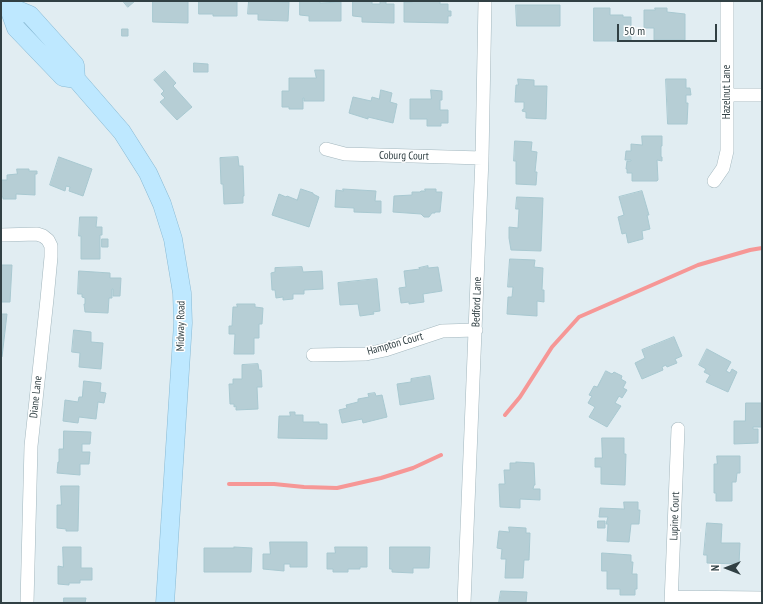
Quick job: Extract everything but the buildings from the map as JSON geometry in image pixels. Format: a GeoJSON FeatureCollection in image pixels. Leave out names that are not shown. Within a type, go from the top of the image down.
{"type":"FeatureCollection","features":[{"type":"Feature","properties":{"kind":"main road","name":"Midway Road"},"geometry":{"type":"LineString","coordinates":[[7,5],[30,15],[75,65],[76,79],[122,132],[148,174],[168,221],[177,257],[182,293],[183,323],[165,603]]}},
{"type":"Feature","properties":{"kind":"street","name":"Bedford Lane"},"geometry":{"type":"LineString","coordinates":[[464,603],[482,158],[485,1]]}},
{"type":"Feature","properties":{"kind":"street","name":"Hazelnut Lane"},"geometry":{"type":"LineString","coordinates":[[714,180],[722,168],[726,151],[727,1]]}},
{"type":"Feature","properties":{"kind":"street"},"geometry":{"type":"LineString","coordinates":[[727,95],[762,96]]}},
{"type":"Feature","properties":{"kind":"street","name":"Coburg Court"},"geometry":{"type":"LineString","coordinates":[[326,150],[345,154],[482,158]]}},
{"type":"Feature","properties":{"kind":"street","name":"Diane Lane"},"geometry":{"type":"LineString","coordinates":[[1,235],[37,234],[48,240],[51,246],[49,280],[31,446],[27,603]]}},
{"type":"Feature","properties":{"kind":"street","name":"Hampton Court"},"geometry":{"type":"LineString","coordinates":[[313,355],[366,354],[385,350],[442,331],[476,330]]}},
{"type":"Feature","properties":{"kind":"street","name":"Lupine Court"},"geometry":{"type":"LineString","coordinates":[[671,600],[678,429]]}},
{"type":"Feature","properties":{"kind":"street"},"geometry":{"type":"LineString","coordinates":[[671,600],[762,598]]}},
{"type":"Feature","properties":{"kind":"waterway"},"geometry":{"type":"LineString","coordinates":[[505,415],[520,397],[552,347],[579,317],[698,265],[762,248]]}},
{"type":"Feature","properties":{"kind":"waterway"},"geometry":{"type":"LineString","coordinates":[[229,484],[274,484],[337,488],[381,478],[413,468],[441,455]]}}]}
